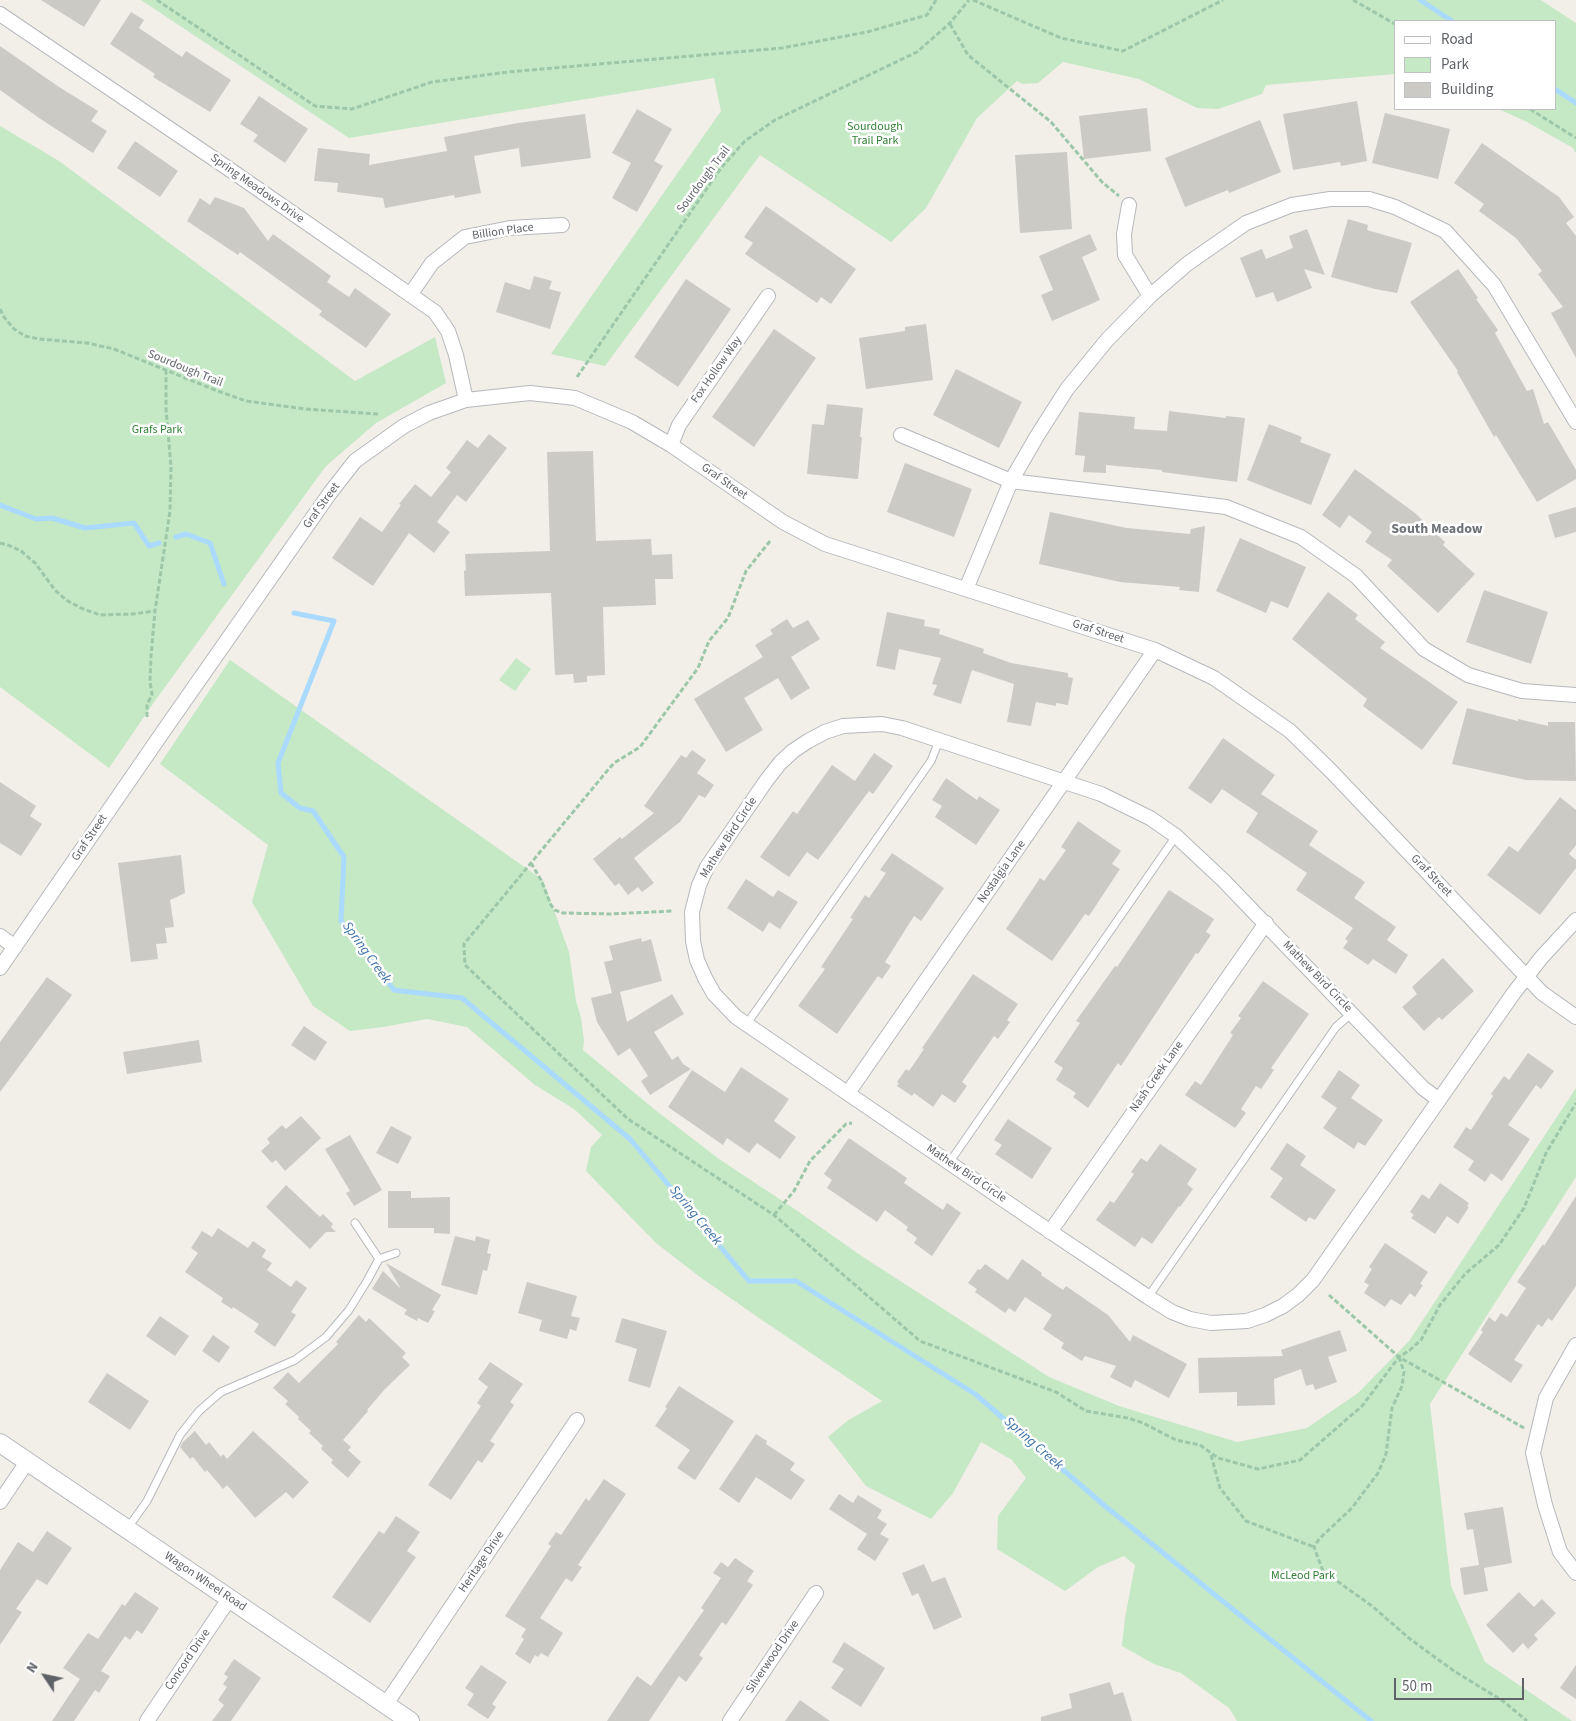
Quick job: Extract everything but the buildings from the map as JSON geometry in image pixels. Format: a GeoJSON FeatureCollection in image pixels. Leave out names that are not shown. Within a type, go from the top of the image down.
{"type":"FeatureCollection","features":[{"type":"Feature","properties":{"kind":"street","name":"Spring Meadows Drive"},"geometry":{"type":"LineString","coordinates":[[0,14],[229,169],[435,312],[448,331],[466,400]]}},
{"type":"Feature","properties":{"kind":"street"},"geometry":{"type":"LineString","coordinates":[[966,589],[1011,481],[1067,389],[1107,340],[1150,296],[1188,264],[1246,223],[1292,205],[1330,198],[1369,200],[1395,207],[1445,232],[1494,285],[1576,422]]}},
{"type":"Feature","properties":{"kind":"street"},"geometry":{"type":"LineString","coordinates":[[1129,205],[1124,234],[1125,254],[1150,296]]}},
{"type":"Feature","properties":{"kind":"street","name":"Billion Place"},"geometry":{"type":"LineString","coordinates":[[410,295],[432,262],[465,237],[510,228],[562,225]]}},
{"type":"Feature","properties":{"kind":"street","name":"Fox Hollow Way"},"geometry":{"type":"LineString","coordinates":[[672,446],[679,425],[768,296]]}},
{"type":"Feature","properties":{"kind":"street","name":"Graf Street"},"geometry":{"type":"LineString","coordinates":[[0,968],[166,726],[330,492],[355,461],[404,426],[429,413],[466,400],[530,393],[575,398],[632,422],[672,446],[800,532],[834,547],[1156,650],[1214,678],[1290,731],[1331,771],[1542,993],[1576,1017]]}},
{"type":"Feature","properties":{"kind":"street"},"geometry":{"type":"LineString","coordinates":[[901,435],[1011,481],[1226,507],[1301,537],[1356,576],[1424,649],[1468,675],[1522,691],[1576,695]]}},
{"type":"Feature","properties":{"kind":"street","name":"Nostalgia Lane"},"geometry":{"type":"LineString","coordinates":[[848,1093],[1156,650]]}},
{"type":"Feature","properties":{"kind":"street","name":"Mathew Bird Circle"},"geometry":{"type":"LineString","coordinates":[[1439,1100],[1423,1088],[1224,880],[1176,836],[1150,818],[1101,794],[902,728],[882,724],[842,726],[808,741],[780,763],[766,781],[707,867],[699,885],[692,912],[693,941],[698,960],[714,994],[724,1006],[746,1025],[1148,1297],[1172,1312],[1211,1323],[1246,1321],[1265,1315],[1283,1306],[1298,1295],[1313,1280],[1526,976],[1576,920]]}},
{"type":"Feature","properties":{"kind":"street","name":"Nash Creek Lane"},"geometry":{"type":"LineString","coordinates":[[1050,1232],[1266,923]]}},
{"type":"Feature","properties":{"kind":"street"},"geometry":{"type":"LineString","coordinates":[[0,936],[15,947]]}},
{"type":"Feature","properties":{"kind":"street"},"geometry":{"type":"LineString","coordinates":[[1576,1345],[1546,1398],[1533,1453],[1545,1505],[1560,1552],[1576,1573]]}},
{"type":"Feature","properties":{"kind":"street","name":"Heritage Drive"},"geometry":{"type":"LineString","coordinates":[[386,1704],[578,1420]]}},
{"type":"Feature","properties":{"kind":"street","name":"Wagon Wheel Road"},"geometry":{"type":"LineString","coordinates":[[0,1443],[410,1721]]}},
{"type":"Feature","properties":{"kind":"street"},"geometry":{"type":"LineString","coordinates":[[0,1502],[27,1462]]}},
{"type":"Feature","properties":{"kind":"street","name":"Silverwood Drive"},"geometry":{"type":"LineString","coordinates":[[730,1721],[816,1593]]}},
{"type":"Feature","properties":{"kind":"street","name":"Concord Drive"},"geometry":{"type":"LineString","coordinates":[[146,1721],[230,1599]]}},
{"type":"Feature","properties":{"kind":"lane"},"geometry":{"type":"LineString","coordinates":[[746,1025],[931,761],[939,740]]}},
{"type":"Feature","properties":{"kind":"lane"},"geometry":{"type":"LineString","coordinates":[[949,1163],[1176,836]]}},
{"type":"Feature","properties":{"kind":"lane"},"geometry":{"type":"LineString","coordinates":[[1148,1297],[1336,1027],[1352,1013]]}},
{"type":"Feature","properties":{"kind":"lane"},"geometry":{"type":"LineString","coordinates":[[355,1223],[379,1259]]}},
{"type":"Feature","properties":{"kind":"lane"},"geometry":{"type":"LineString","coordinates":[[126,1529],[147,1501],[180,1435],[199,1411],[221,1392],[295,1360],[326,1337],[349,1310],[379,1259],[396,1253]]}},
{"type":"Feature","properties":{"kind":"path"},"geometry":{"type":"LineString","coordinates":[[157,0],[315,106],[352,109],[432,82],[508,72],[782,48],[867,32],[927,15],[936,0]]}},
{"type":"Feature","properties":{"kind":"path","name":"Sourdough Trail"},"geometry":{"type":"LineString","coordinates":[[577,377],[721,168],[745,141],[775,120],[917,52],[950,23],[969,0]]}},
{"type":"Feature","properties":{"kind":"path"},"geometry":{"type":"LineString","coordinates":[[973,0],[1061,38],[1123,51],[1222,0]]}},
{"type":"Feature","properties":{"kind":"path"},"geometry":{"type":"LineString","coordinates":[[1353,0],[1394,23]]}},
{"type":"Feature","properties":{"kind":"path"},"geometry":{"type":"LineString","coordinates":[[950,23],[968,54],[1051,122],[1102,182],[1129,205]]}},
{"type":"Feature","properties":{"kind":"path"},"geometry":{"type":"LineString","coordinates":[[1532,110],[1576,138]]}},
{"type":"Feature","properties":{"kind":"path","name":"Sourdough Trail"},"geometry":{"type":"LineString","coordinates":[[0,309],[14,329],[25,336],[39,339],[87,342],[114,349],[246,401],[305,409],[378,414]]}},
{"type":"Feature","properties":{"kind":"path"},"geometry":{"type":"LineString","coordinates":[[147,717],[147,705],[152,694],[150,682],[155,612],[170,511],[171,467],[166,409],[166,370]]}},
{"type":"Feature","properties":{"kind":"path"},"geometry":{"type":"LineString","coordinates":[[770,541],[746,571],[728,618],[709,641],[698,668],[640,747],[614,763],[464,944],[465,965],[628,1120],[774,1215],[920,1341],[1056,1392],[1094,1414],[1128,1418],[1143,1423],[1176,1440],[1204,1447],[1211,1455],[1220,1488],[1246,1521],[1314,1547],[1323,1571],[1372,1606],[1410,1639],[1454,1671],[1503,1701],[1527,1721]]}},
{"type":"Feature","properties":{"kind":"path"},"geometry":{"type":"LineString","coordinates":[[0,544],[8,544],[21,551],[35,563],[55,590],[66,600],[81,608],[100,616],[155,612]]}},
{"type":"Feature","properties":{"kind":"path"},"geometry":{"type":"LineString","coordinates":[[531,863],[551,905],[563,913],[611,914],[672,911]]}},
{"type":"Feature","properties":{"kind":"path"},"geometry":{"type":"LineString","coordinates":[[1211,1455],[1258,1469],[1300,1460],[1362,1406],[1399,1357],[1421,1340],[1440,1305],[1465,1274],[1499,1245],[1524,1208],[1546,1152],[1576,1103]]}},
{"type":"Feature","properties":{"kind":"path"},"geometry":{"type":"LineString","coordinates":[[774,1215],[794,1190],[810,1161],[846,1124],[852,1123]]}},
{"type":"Feature","properties":{"kind":"path"},"geometry":{"type":"LineString","coordinates":[[1329,1295],[1399,1357],[1537,1436]]}},
{"type":"Feature","properties":{"kind":"path"},"geometry":{"type":"LineString","coordinates":[[1314,1547],[1319,1539],[1352,1508],[1378,1473],[1386,1454],[1392,1408],[1402,1386],[1404,1372],[1399,1357]]}},
{"type":"Feature","properties":{"kind":"green space","name":"Sourdough Trail Park"},"geometry":{"type":"Polygon","coordinates":[[[141,0],[1541,0],[1576,23],[1576,153],[1573,148],[1501,110],[1556,110],[1556,20],[1394,20],[1394,74],[1266,85],[1262,94],[1218,109],[1197,108],[1139,79],[1063,62],[1038,83],[1022,84],[1017,81],[977,118],[926,208],[891,242],[760,155],[605,366],[551,354],[721,111],[714,78],[349,138],[141,0]]]}},
{"type":"Feature","properties":{"kind":"green space","name":"Grafs Park"},"geometry":{"type":"Polygon","coordinates":[[[0,126],[59,161],[355,381],[435,337],[446,383],[376,423],[326,466],[157,698],[109,768],[0,687],[0,126]]]}},
{"type":"Feature","properties":{"kind":"green space"},"geometry":{"type":"Polygon","coordinates":[[[516,658],[531,669],[515,691],[499,680],[516,658]]]}},
{"type":"Feature","properties":{"kind":"green space","name":"McLeod Park"},"geometry":{"type":"Polygon","coordinates":[[[230,660],[543,880],[569,952],[576,1001],[581,1018],[584,1041],[583,1050],[654,1109],[719,1159],[863,1257],[1049,1377],[1119,1406],[1237,1442],[1307,1428],[1358,1393],[1409,1341],[1576,1088],[1576,1177],[1430,1404],[1451,1586],[1485,1662],[1572,1721],[1237,1721],[1229,1708],[1181,1673],[1154,1664],[1122,1646],[1135,1565],[1124,1556],[1098,1567],[1065,1591],[997,1549],[998,1516],[1026,1478],[1012,1460],[981,1442],[953,1493],[931,1519],[866,1486],[828,1437],[847,1421],[882,1401],[700,1277],[656,1243],[586,1171],[591,1147],[602,1135],[574,1109],[535,1085],[467,1027],[427,1019],[350,1031],[313,1006],[252,902],[268,845],[160,764],[230,660]]]}},
{"type":"Feature","properties":{"kind":"waterway"},"geometry":{"type":"LineString","coordinates":[[1420,0],[1450,20]]}},
{"type":"Feature","properties":{"kind":"waterway"},"geometry":{"type":"LineString","coordinates":[[1556,90],[1576,103]]}},
{"type":"Feature","properties":{"kind":"waterway","name":"Spring Creek"},"geometry":{"type":"LineString","coordinates":[[0,505],[36,519],[52,518],[85,528],[134,523],[149,546],[159,543]]}},
{"type":"Feature","properties":{"kind":"waterway","name":"Spring Creek"},"geometry":{"type":"LineString","coordinates":[[176,537],[186,534],[210,543],[224,584]]}},
{"type":"Feature","properties":{"kind":"waterway","name":"Spring Creek"},"geometry":{"type":"LineString","coordinates":[[294,613],[334,621],[278,763],[281,793],[300,808],[313,811],[344,857],[341,921],[394,990],[462,998],[630,1139],[749,1281],[796,1281],[975,1394],[1105,1506],[1371,1721]]}},
{"type":"Feature","properties":{"kind":"district","name":"South Meadow"},"geometry":{"type":"Point","coordinates":[1437,530]}}]}
